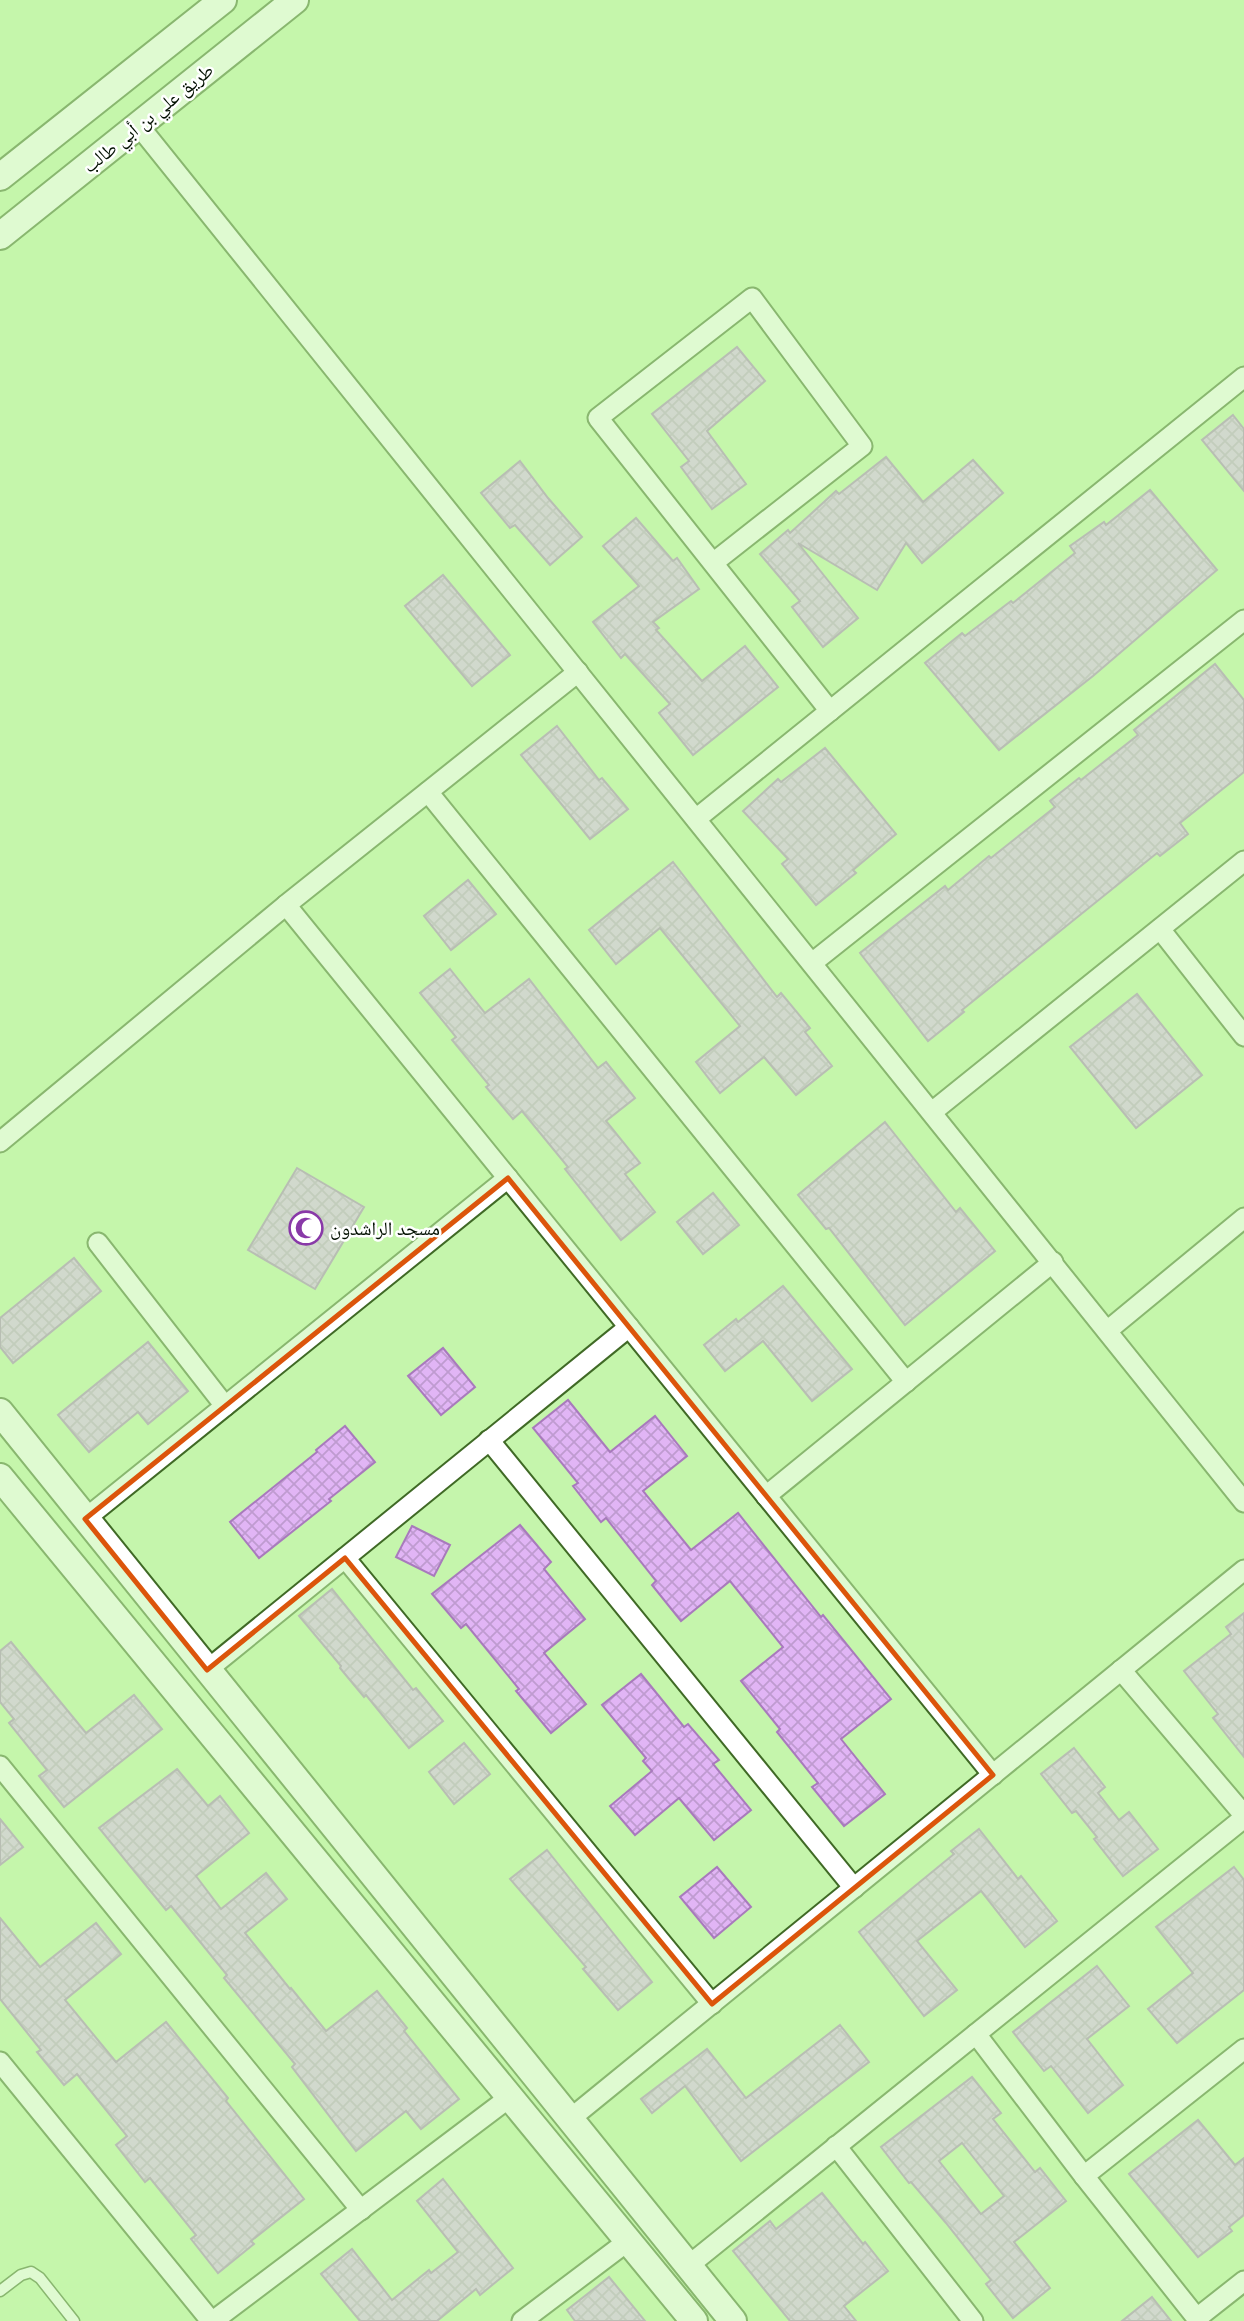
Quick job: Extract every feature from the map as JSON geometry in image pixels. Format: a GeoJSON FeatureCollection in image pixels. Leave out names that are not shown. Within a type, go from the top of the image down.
{"type":"FeatureCollection","features":[{"type":"Feature","properties":{"kind":"street"},"geometry":{"type":"LineString","coordinates":[[0,177],[223,0]]}},
{"type":"Feature","properties":{"kind":"street","name":"طريق علي بن أبي طالب"},"geometry":{"type":"LineString","coordinates":[[0,236],[295,0]]}},
{"type":"Feature","properties":{"kind":"street"},"geometry":{"type":"LineString","coordinates":[[139,126],[1244,1502]]}},
{"type":"Feature","properties":{"kind":"street"},"geometry":{"type":"LineString","coordinates":[[713,563],[862,446],[752,298],[598,418],[830,711]]}},
{"type":"Feature","properties":{"kind":"street"},"geometry":{"type":"LineString","coordinates":[[696,819],[1244,377]]}},
{"type":"Feature","properties":{"kind":"street"},"geometry":{"type":"LineString","coordinates":[[812,963],[1244,620]]}},
{"type":"Feature","properties":{"kind":"street"},"geometry":{"type":"LineString","coordinates":[[0,1142],[286,905],[579,672]]}},
{"type":"Feature","properties":{"kind":"street"},"geometry":{"type":"LineString","coordinates":[[428,792],[906,1382]]}},
{"type":"Feature","properties":{"kind":"street"},"geometry":{"type":"LineString","coordinates":[[932,1112],[1244,861]]}},
{"type":"Feature","properties":{"kind":"street"},"geometry":{"type":"LineString","coordinates":[[286,905],[993,1775]]}},
{"type":"Feature","properties":{"kind":"street"},"geometry":{"type":"LineString","coordinates":[[1160,929],[1244,1036]]}},
{"type":"Feature","properties":{"kind":"street"},"geometry":{"type":"LineString","coordinates":[[85,1518],[508,1178]]}},
{"type":"Feature","properties":{"kind":"street"},"geometry":{"type":"LineString","coordinates":[[1107,1331],[1244,1218]]}},
{"type":"Feature","properties":{"kind":"street"},"geometry":{"type":"LineString","coordinates":[[98,1243],[225,1406]]}},
{"type":"Feature","properties":{"kind":"street"},"geometry":{"type":"LineString","coordinates":[[766,1496],[1052,1262]]}},
{"type":"Feature","properties":{"kind":"street"},"geometry":{"type":"LineString","coordinates":[[207,1670],[629,1327]]}},
{"type":"Feature","properties":{"kind":"street"},"geometry":{"type":"LineString","coordinates":[[0,1412],[733,2321]]}},
{"type":"Feature","properties":{"kind":"street"},"geometry":{"type":"LineString","coordinates":[[489,1440],[854,1888]]}},
{"type":"Feature","properties":{"kind":"street"},"geometry":{"type":"LineString","coordinates":[[0,1477],[694,2321]]}},
{"type":"Feature","properties":{"kind":"street"},"geometry":{"type":"LineString","coordinates":[[345,1558],[712,2004]]}},
{"type":"Feature","properties":{"kind":"street"},"geometry":{"type":"LineString","coordinates":[[570,2119],[1244,1570]]}},
{"type":"Feature","properties":{"kind":"street"},"geometry":{"type":"LineString","coordinates":[[688,2266],[1244,1817],[1121,1670]]}},
{"type":"Feature","properties":{"kind":"street"},"geometry":{"type":"LineString","coordinates":[[0,1766],[360,2210]]}},
{"type":"Feature","properties":{"kind":"street"},"geometry":{"type":"LineString","coordinates":[[976,2034],[1198,2320],[1244,2281]]}},
{"type":"Feature","properties":{"kind":"street"},"geometry":{"type":"LineString","coordinates":[[1084,2176],[1244,2049]]}},
{"type":"Feature","properties":{"kind":"street"},"geometry":{"type":"LineString","coordinates":[[0,2062],[212,2321],[509,2097]]}},
{"type":"Feature","properties":{"kind":"street"},"geometry":{"type":"LineString","coordinates":[[836,2146],[973,2321]]}},
{"type":"Feature","properties":{"kind":"street"},"geometry":{"type":"LineString","coordinates":[[522,2321],[628,2241]]}},
{"type":"Feature","properties":{"kind":"lane"},"geometry":{"type":"LineString","coordinates":[[0,2291],[21,2275],[32,2272],[40,2278],[74,2321]]}},
{"type":"Feature","properties":{"kind":"highlighted area"},"geometry":{"type":"Polygon","coordinates":[[[508,1178],[993,1775],[712,2004],[345,1558],[207,1670],[85,1519],[508,1178]]]}},
{"type":"Feature","properties":{"kind":"building"},"geometry":{"type":"Polygon","coordinates":[[[737,347],[765,381],[707,431],[746,484],[712,509],[681,467],[689,461],[652,414],[737,347]]]}},
{"type":"Feature","properties":{"kind":"building"},"geometry":{"type":"Polygon","coordinates":[[[1233,415],[1244,429],[1244,491],[1202,440],[1233,415]]]}},
{"type":"Feature","properties":{"kind":"building"},"geometry":{"type":"Polygon","coordinates":[[[886,457],[923,502],[973,460],[1003,493],[922,563],[906,543],[877,590],[798,543],[858,618],[823,647],[792,607],[800,601],[760,554],[788,530],[790,533],[836,491],[839,494],[886,457]]]}},
{"type":"Feature","properties":{"kind":"building"},"geometry":{"type":"Polygon","coordinates":[[[520,461],[582,537],[550,565],[515,525],[510,528],[481,493],[520,461]]]}},
{"type":"Feature","properties":{"kind":"building"},"geometry":{"type":"Polygon","coordinates":[[[1150,490],[1217,570],[1093,676],[999,750],[925,663],[962,633],[965,636],[1011,601],[1013,603],[1075,553],[1070,546],[1104,522],[1106,525],[1150,490]]]}},
{"type":"Feature","properties":{"kind":"building"},"geometry":{"type":"Polygon","coordinates":[[[636,518],[673,561],[677,558],[699,589],[653,622],[659,628],[656,630],[702,681],[745,646],[778,687],[693,755],[659,713],[670,704],[625,654],[621,658],[593,622],[639,586],[603,546],[636,518]]]}},
{"type":"Feature","properties":{"kind":"building"},"geometry":{"type":"Polygon","coordinates":[[[443,575],[510,655],[472,686],[405,606],[443,575]]]}},
{"type":"Feature","properties":{"kind":"building"},"geometry":{"type":"Polygon","coordinates":[[[1215,664],[1244,700],[1244,772],[1180,823],[1188,834],[1160,856],[1157,853],[962,1010],[964,1012],[928,1041],[860,953],[945,886],[948,890],[1055,807],[1050,801],[1138,735],[1134,730],[1215,664]]]}},
{"type":"Feature","properties":{"kind":"building"},"geometry":{"type":"Polygon","coordinates":[[[557,726],[599,780],[602,778],[628,809],[590,839],[521,755],[557,726]]]}},
{"type":"Feature","properties":{"kind":"building"},"geometry":{"type":"Polygon","coordinates":[[[825,748],[896,834],[853,870],[856,873],[816,905],[782,864],[788,859],[743,811],[778,779],[781,782],[825,748]]]}},
{"type":"Feature","properties":{"kind":"building"},"geometry":{"type":"Polygon","coordinates":[[[673,862],[777,997],[781,993],[810,1028],[805,1032],[832,1066],[796,1095],[764,1057],[720,1093],[696,1062],[740,1026],[660,928],[616,964],[589,930],[673,862]]]}},
{"type":"Feature","properties":{"kind":"building"},"geometry":{"type":"Polygon","coordinates":[[[468,880],[496,914],[451,950],[424,916],[468,880]]]}},
{"type":"Feature","properties":{"kind":"building"},"geometry":{"type":"Polygon","coordinates":[[[450,969],[485,1013],[529,979],[598,1068],[606,1062],[635,1098],[606,1121],[640,1163],[625,1174],[655,1212],[621,1240],[565,1169],[568,1167],[522,1111],[513,1119],[486,1087],[489,1085],[452,1040],[456,1037],[420,993],[450,969]]]}},
{"type":"Feature","properties":{"kind":"building"},"geometry":{"type":"Polygon","coordinates":[[[1137,994],[1202,1075],[1136,1128],[1070,1047],[1137,994]]]}},
{"type":"Feature","properties":{"kind":"building"},"geometry":{"type":"Polygon","coordinates":[[[885,1122],[956,1212],[960,1208],[995,1251],[905,1325],[829,1228],[826,1229],[798,1195],[885,1122]]]}},
{"type":"Feature","properties":{"kind":"building","name":"مسجد الراشدون"},"geometry":{"type":"Polygon","coordinates":[[[297,1168],[364,1207],[315,1289],[248,1250],[297,1168]]]}},
{"type":"Feature","properties":{"kind":"building"},"geometry":{"type":"Polygon","coordinates":[[[713,1193],[739,1225],[703,1254],[677,1222],[713,1193]]]}},
{"type":"Feature","properties":{"kind":"building"},"geometry":{"type":"Polygon","coordinates":[[[74,1258],[101,1291],[13,1363],[0,1347],[0,1318],[74,1258]]]}},
{"type":"Feature","properties":{"kind":"building"},"geometry":{"type":"Polygon","coordinates":[[[783,1286],[852,1369],[812,1401],[763,1341],[725,1371],[704,1345],[783,1286]]]}},
{"type":"Feature","properties":{"kind":"building"},"geometry":{"type":"Polygon","coordinates":[[[148,1342],[188,1391],[148,1424],[138,1412],[89,1452],[58,1415],[148,1342]]]}},
{"type":"Feature","properties":{"kind":"building"},"geometry":{"type":"Polygon","coordinates":[[[443,1348],[475,1387],[441,1415],[408,1376],[443,1348]]]}},
{"type":"Feature","properties":{"kind":"building"},"geometry":{"type":"Polygon","coordinates":[[[568,1400],[610,1452],[655,1416],[687,1456],[643,1491],[691,1550],[738,1513],[891,1699],[841,1739],[885,1794],[844,1826],[812,1787],[818,1783],[777,1732],[780,1729],[741,1681],[783,1647],[730,1581],[681,1621],[652,1585],[656,1581],[606,1518],[601,1522],[573,1486],[578,1483],[533,1428],[568,1400]]]}},
{"type":"Feature","properties":{"kind":"building"},"geometry":{"type":"Polygon","coordinates":[[[345,1426],[375,1462],[259,1558],[230,1522],[345,1426]]]}},
{"type":"Feature","properties":{"kind":"building"},"geometry":{"type":"Polygon","coordinates":[[[520,1525],[551,1562],[544,1569],[585,1619],[544,1653],[586,1704],[551,1733],[466,1624],[461,1628],[432,1594],[520,1525]]]}},
{"type":"Feature","properties":{"kind":"building"},"geometry":{"type":"Polygon","coordinates":[[[412,1526],[450,1545],[434,1576],[396,1557],[412,1526]]]}},
{"type":"Feature","properties":{"kind":"building"},"geometry":{"type":"Polygon","coordinates":[[[332,1589],[413,1690],[416,1688],[443,1721],[409,1748],[299,1616],[332,1589]]]}},
{"type":"Feature","properties":{"kind":"building"},"geometry":{"type":"Polygon","coordinates":[[[1244,1613],[1244,1757],[1213,1718],[1218,1714],[1184,1671],[1231,1634],[1226,1627],[1244,1613]]]}},
{"type":"Feature","properties":{"kind":"building"},"geometry":{"type":"Polygon","coordinates":[[[11,1642],[86,1733],[134,1695],[162,1729],[64,1807],[39,1776],[47,1770],[9,1723],[14,1719],[0,1702],[0,1651],[11,1642]]]}},
{"type":"Feature","properties":{"kind":"building"},"geometry":{"type":"Polygon","coordinates":[[[641,1674],[684,1727],[688,1724],[719,1760],[713,1764],[751,1810],[714,1840],[679,1798],[635,1835],[610,1806],[652,1771],[643,1761],[646,1758],[602,1705],[641,1674]]]}},
{"type":"Feature","properties":{"kind":"building"},"geometry":{"type":"Polygon","coordinates":[[[464,1743],[490,1774],[454,1804],[429,1772],[464,1743]]]}},
{"type":"Feature","properties":{"kind":"building"},"geometry":{"type":"Polygon","coordinates":[[[1074,1748],[1105,1787],[1098,1793],[1119,1820],[1129,1812],[1158,1849],[1123,1876],[1094,1839],[1097,1837],[1076,1811],[1072,1813],[1041,1774],[1074,1748]]]}},
{"type":"Feature","properties":{"kind":"building"},"geometry":{"type":"Polygon","coordinates":[[[177,1769],[208,1806],[220,1796],[249,1833],[196,1876],[221,1909],[266,1873],[287,1899],[245,1933],[290,1989],[326,2031],[377,1991],[407,2028],[404,2031],[459,2099],[421,2129],[406,2111],[356,2151],[292,2067],[295,2064],[224,1978],[227,1975],[171,1906],[166,1910],[99,1828],[177,1769]]]}},
{"type":"Feature","properties":{"kind":"building"},"geometry":{"type":"Polygon","coordinates":[[[0,1819],[23,1847],[0,1865],[0,1819]]]}},
{"type":"Feature","properties":{"kind":"building"},"geometry":{"type":"Polygon","coordinates":[[[979,1829],[1018,1879],[1021,1876],[1057,1921],[1025,1947],[981,1891],[917,1941],[957,1990],[924,2016],[859,1932],[954,1854],[951,1851],[979,1829]]]}},
{"type":"Feature","properties":{"kind":"building"},"geometry":{"type":"Polygon","coordinates":[[[547,1850],[652,1982],[618,2010],[583,1969],[586,1967],[510,1879],[547,1850]]]}},
{"type":"Feature","properties":{"kind":"building"},"geometry":{"type":"Polygon","coordinates":[[[717,1867],[751,1907],[714,1938],[680,1897],[717,1867]]]}},
{"type":"Feature","properties":{"kind":"building"},"geometry":{"type":"Polygon","coordinates":[[[1234,1867],[1244,1880],[1244,1990],[1177,2043],[1148,2009],[1193,1973],[1156,1927],[1234,1867]]]}},
{"type":"Feature","properties":{"kind":"building"},"geometry":{"type":"Polygon","coordinates":[[[0,1918],[40,1967],[96,1923],[121,1954],[65,2000],[116,2062],[166,2022],[228,2098],[226,2101],[304,2199],[251,2241],[254,2244],[218,2273],[191,2239],[196,2235],[150,2178],[145,2182],[116,2145],[127,2136],[77,2074],[64,2085],[37,2052],[41,2050],[0,1999],[0,1918]]]}},
{"type":"Feature","properties":{"kind":"building"},"geometry":{"type":"Polygon","coordinates":[[[1097,1966],[1129,2006],[1087,2039],[1123,2085],[1088,2113],[1051,2066],[1044,2071],[1013,2032],[1097,1966]]]}},
{"type":"Feature","properties":{"kind":"building"},"geometry":{"type":"Polygon","coordinates":[[[840,2025],[869,2062],[741,2161],[685,2086],[652,2113],[641,2099],[707,2049],[746,2098],[840,2025]]]}},
{"type":"Feature","properties":{"kind":"building"},"geometry":{"type":"Polygon","coordinates":[[[972,2077],[1001,2113],[993,2119],[1035,2172],[1040,2168],[1066,2201],[1014,2242],[1050,2288],[1013,2318],[986,2284],[991,2280],[881,2147],[972,2077]],[[962,2143],[939,2161],[981,2214],[1004,2196],[962,2143]]]}},
{"type":"Feature","properties":{"kind":"building"},"geometry":{"type":"Polygon","coordinates":[[[1198,2120],[1235,2165],[1244,2158],[1244,2215],[1229,2227],[1232,2231],[1198,2257],[1129,2174],[1198,2120]]]}},
{"type":"Feature","properties":{"kind":"building"},"geometry":{"type":"Polygon","coordinates":[[[443,2179],[513,2268],[480,2295],[476,2289],[437,2321],[360,2321],[321,2274],[352,2249],[392,2300],[429,2270],[431,2273],[458,2252],[417,2201],[443,2179]]]}},
{"type":"Feature","properties":{"kind":"building"},"geometry":{"type":"Polygon","coordinates":[[[822,2193],[888,2271],[844,2306],[856,2321],[790,2321],[733,2251],[770,2221],[776,2229],[822,2193]]]}},
{"type":"Feature","properties":{"kind":"building"},"geometry":{"type":"Polygon","coordinates":[[[609,2277],[645,2321],[575,2321],[567,2310],[609,2277]]]}},
{"type":"Feature","properties":{"kind":"building"},"geometry":{"type":"Polygon","coordinates":[[[1152,2297],[1171,2321],[1122,2321],[1152,2297]]]}},
{"type":"Feature","properties":{"kind":"place","name":"مسجد الراشدون"},"geometry":{"type":"Point","coordinates":[306,1228]}}]}
